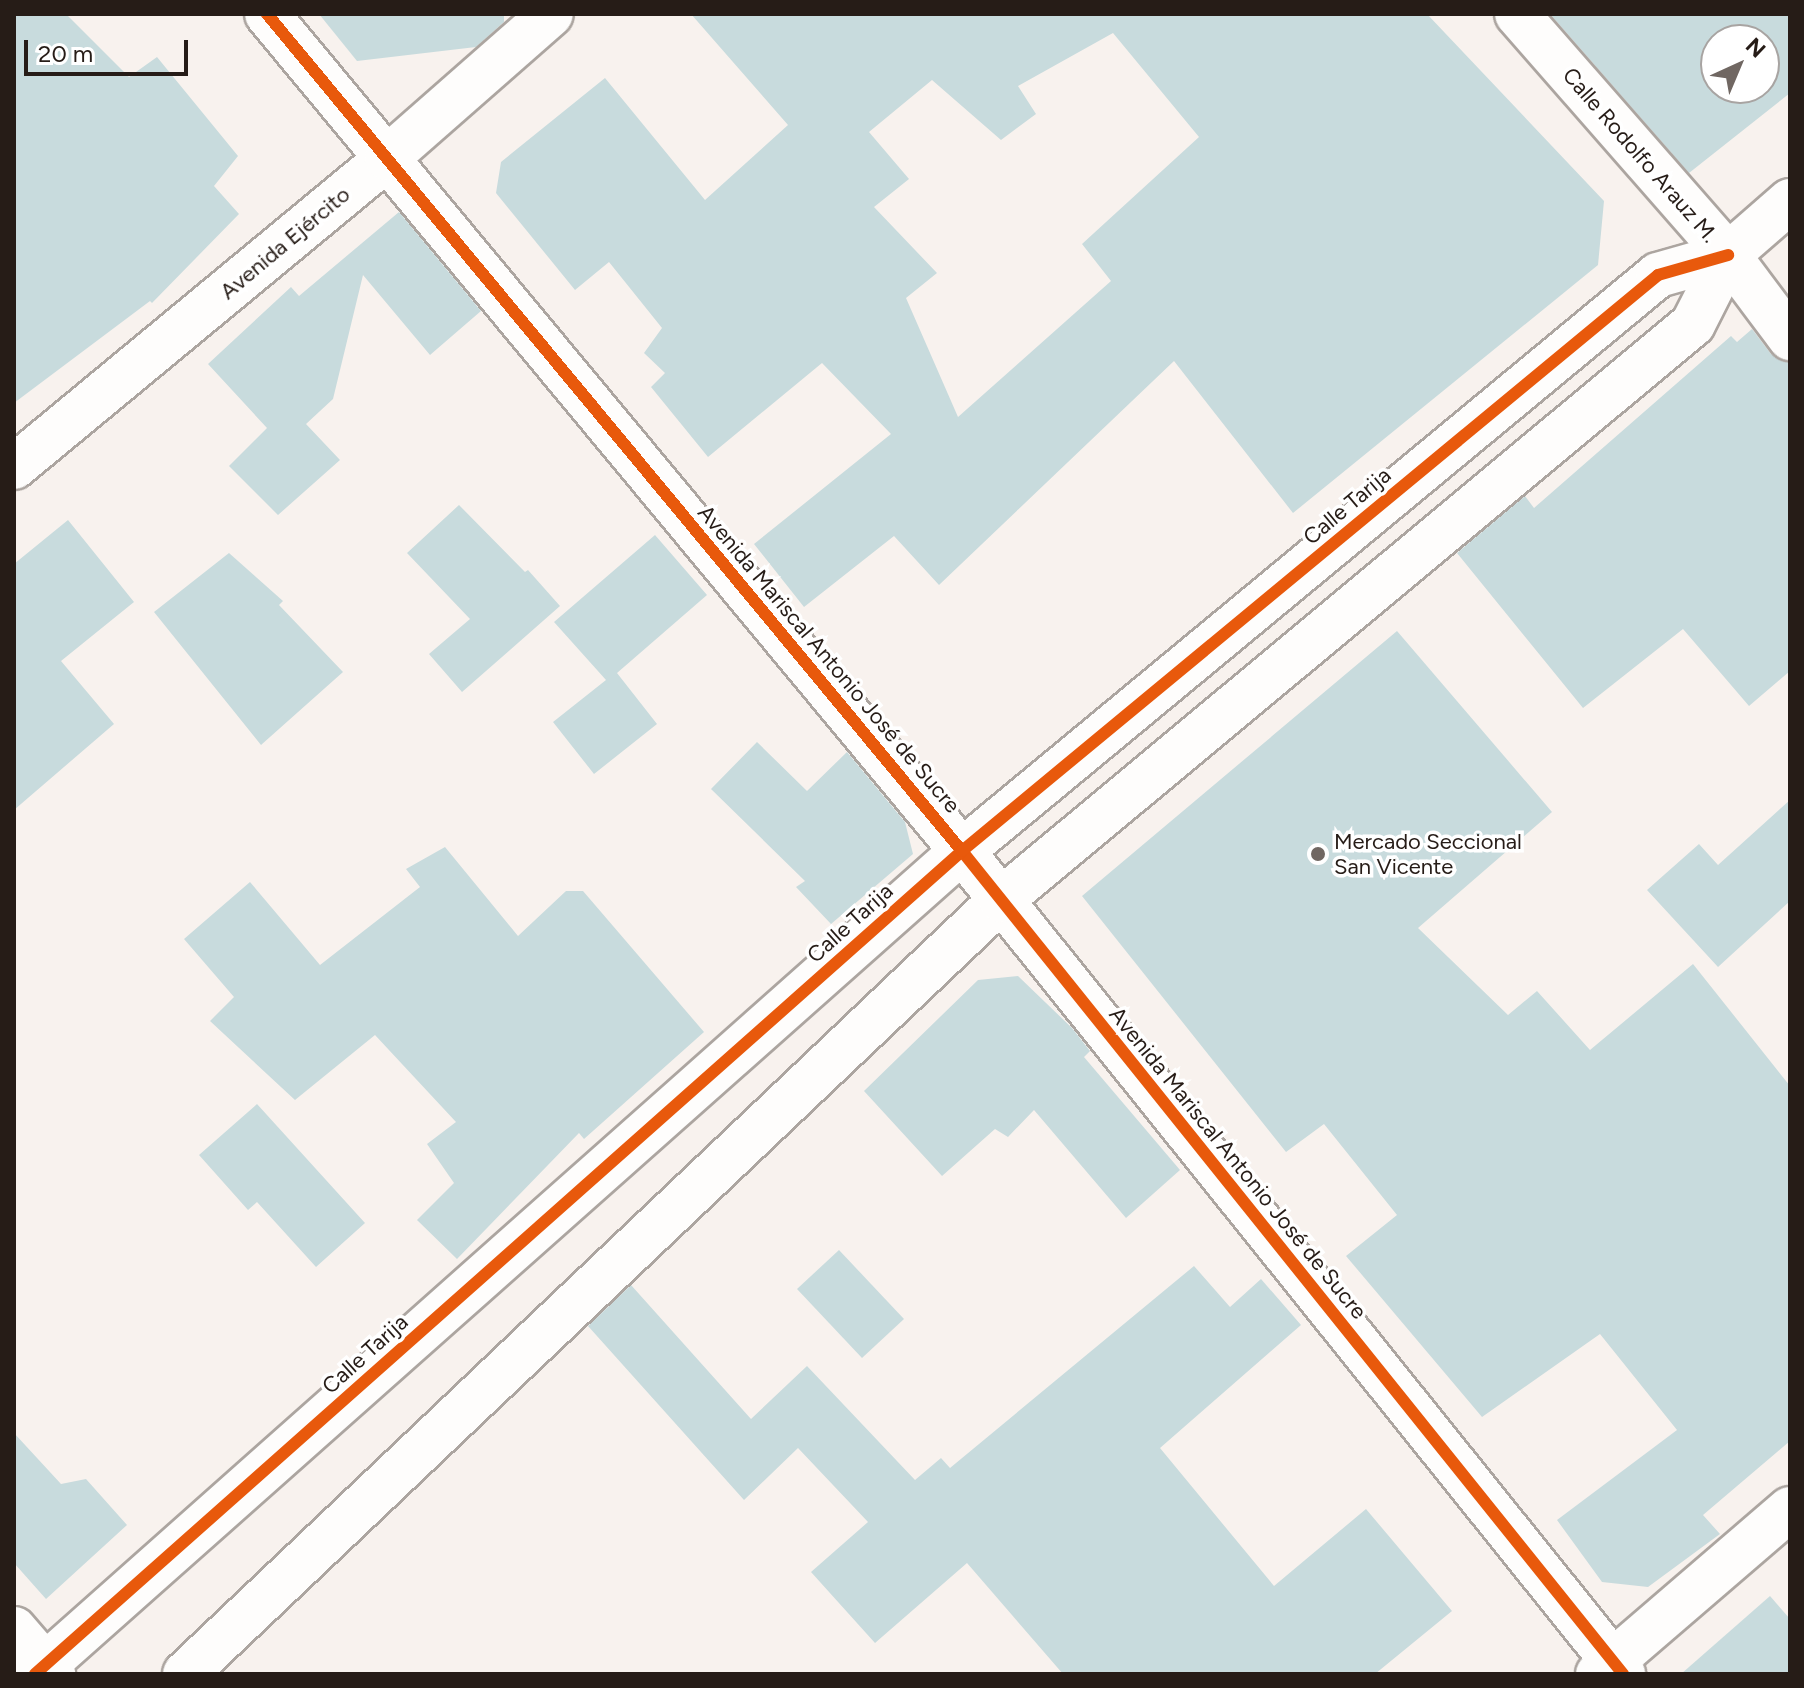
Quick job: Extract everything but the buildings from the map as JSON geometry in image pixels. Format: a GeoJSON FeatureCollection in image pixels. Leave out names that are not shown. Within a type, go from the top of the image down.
{"type":"FeatureCollection","features":[{"type":"Feature","properties":{"kind":"street","name":"Avenida Mariscal Antonio José de Sucre"},"geometry":{"type":"LineString","coordinates":[[267,14],[962,851],[1611,1670]]}},
{"type":"Feature","properties":{"kind":"street","name":"Avenida Ejército"},"geometry":{"type":"LineString","coordinates":[[14,467],[387,158],[551,14]]}},
{"type":"Feature","properties":{"kind":"street","name":"Calle Rodolfo Arauz M."},"geometry":{"type":"LineString","coordinates":[[1517,14],[1728,255],[1790,338]]}},
{"type":"Feature","properties":{"kind":"street","name":"Calle Tarija"},"geometry":{"type":"LineString","coordinates":[[185,1674],[1001,900],[1693,324],[1728,255],[1790,201]]}},
{"type":"Feature","properties":{"kind":"street","name":"Calle Tarija"},"geometry":{"type":"LineString","coordinates":[[45,1671],[962,851],[1658,275],[1728,255]]}},
{"type":"Feature","properties":{"kind":"street"},"geometry":{"type":"LineString","coordinates":[[1611,1670],[1790,1509]]}},
{"type":"Feature","properties":{"kind":"street"},"geometry":{"type":"LineString","coordinates":[[14,1629],[45,1671]]}},
{"type":"Feature","properties":{"kind":"cycle path"},"geometry":{"type":"LineString","coordinates":[[267,14],[962,851],[1623,1674]]}},
{"type":"Feature","properties":{"kind":"cycle path"},"geometry":{"type":"LineString","coordinates":[[35,1674],[962,851],[1658,275],[1728,255]]}},
{"type":"Feature","properties":{"kind":"place","name":"Mercado Seccional San Vicente"},"geometry":{"type":"Point","coordinates":[1318,854]}}]}
